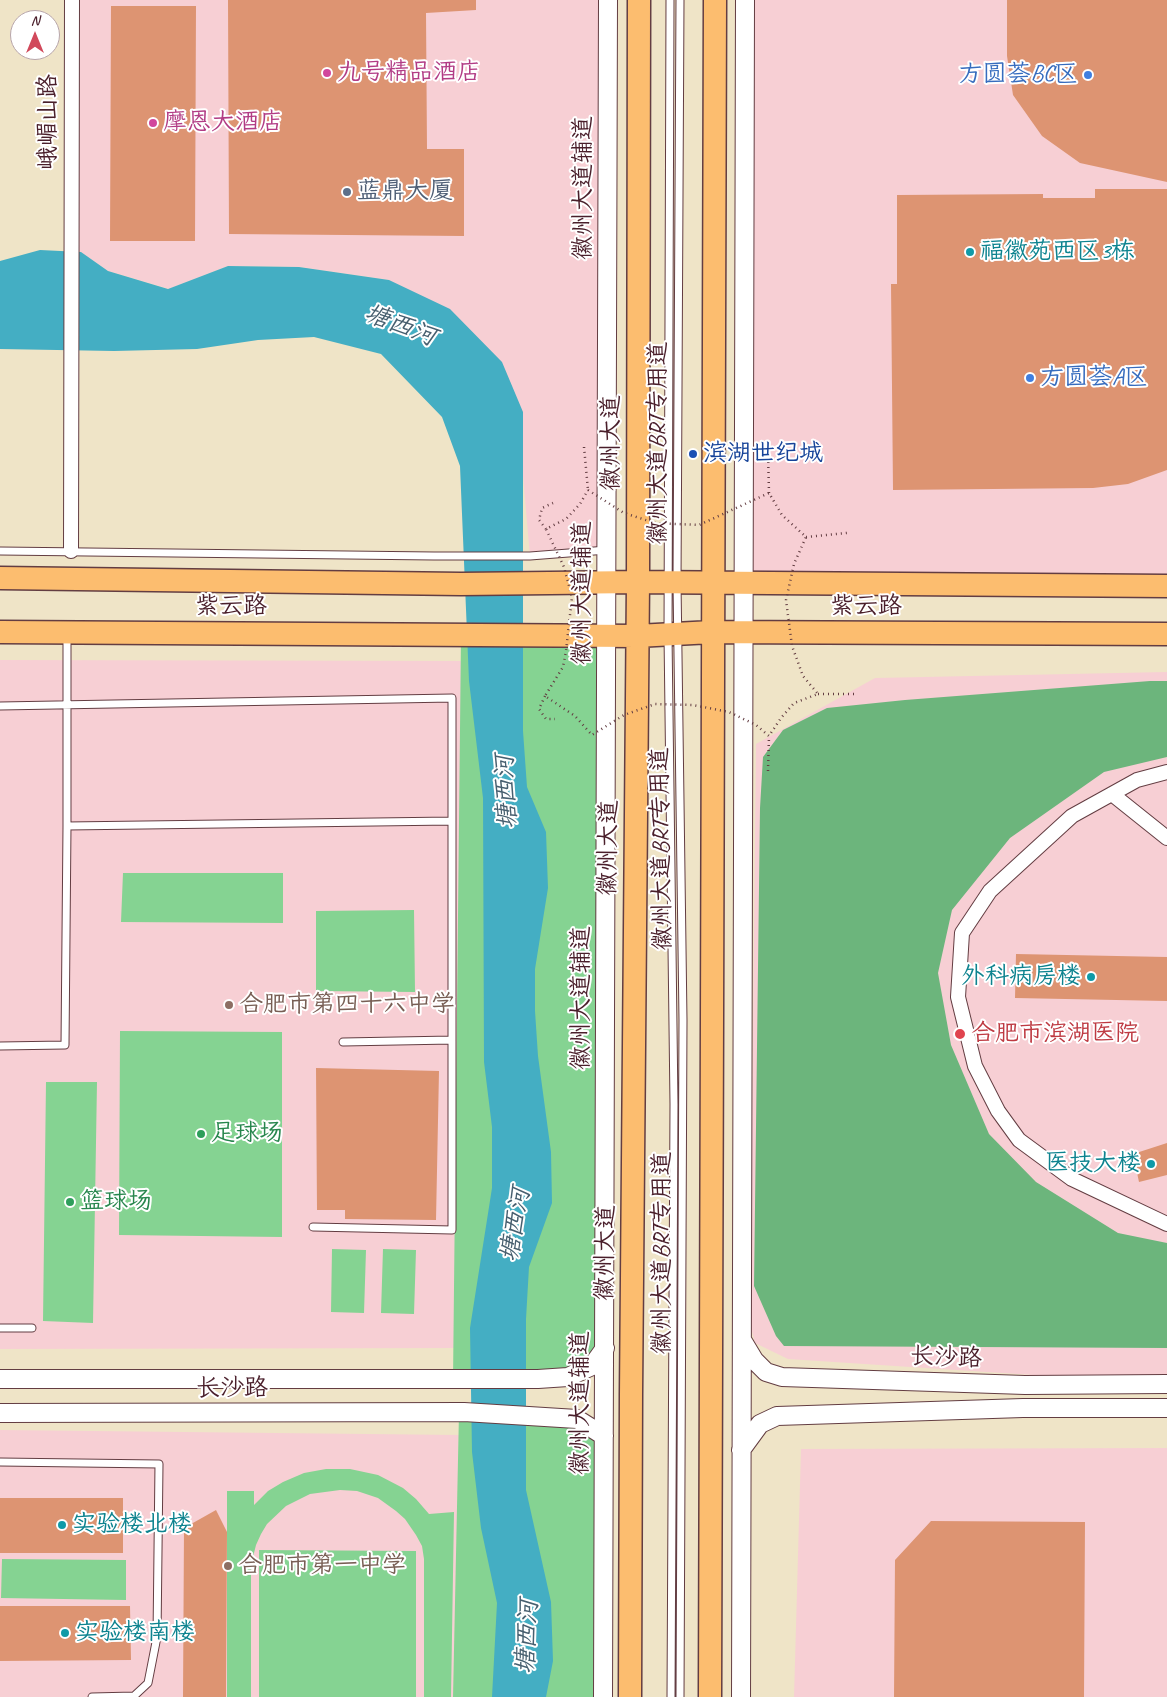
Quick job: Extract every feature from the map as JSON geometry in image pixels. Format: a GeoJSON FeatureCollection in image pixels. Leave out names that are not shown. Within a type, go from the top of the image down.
{"type":"FeatureCollection","features":[{"type":"Feature","properties":{"kind":"main road","name":"徽州大道"},"geometry":{"type":"LineString","coordinates":[[630,1697],[638,582],[639,0]]}},
{"type":"Feature","properties":{"kind":"main road"},"geometry":{"type":"LineString","coordinates":[[710,1697],[715,0]]}},
{"type":"Feature","properties":{"kind":"main road","name":"紫云路"},"geometry":{"type":"LineString","coordinates":[[0,578],[461,584],[714,582],[743,584],[1167,586]]}},
{"type":"Feature","properties":{"kind":"main road","name":"紫云路"},"geometry":{"type":"LineString","coordinates":[[0,632],[461,636],[637,636],[712,632],[1167,634]]}},
{"type":"Feature","properties":{"kind":"street","name":"峨嵋山路"},"geometry":{"type":"LineString","coordinates":[[71,551],[70,245],[72,0]]}},
{"type":"Feature","properties":{"kind":"street","name":"徽州大道辅道"},"geometry":{"type":"LineString","coordinates":[[604,1697],[608,0]]}},
{"type":"Feature","properties":{"kind":"street"},"geometry":{"type":"LineString","coordinates":[[741,1697],[745,0]]}},
{"type":"Feature","properties":{"kind":"street"},"geometry":{"type":"LineString","coordinates":[[1167,772],[1137,780],[1072,816],[990,891],[962,933],[958,997],[975,1066],[998,1112],[1019,1140],[1072,1179],[1167,1224]]}},
{"type":"Feature","properties":{"kind":"street"},"geometry":{"type":"LineString","coordinates":[[1112,794],[1167,838]]}},
{"type":"Feature","properties":{"kind":"street","name":"长沙路"},"geometry":{"type":"LineString","coordinates":[[742,1339],[754,1360],[766,1372],[782,1377],[1025,1385],[1167,1384]]}},
{"type":"Feature","properties":{"kind":"street","name":"长沙路"},"geometry":{"type":"LineString","coordinates":[[0,1379],[538,1379],[568,1377],[592,1366],[605,1348]]}},
{"type":"Feature","properties":{"kind":"street","name":"长沙路"},"geometry":{"type":"LineString","coordinates":[[741,1450],[760,1424],[777,1416],[1023,1408],[1167,1408]]}},
{"type":"Feature","properties":{"kind":"street","name":"长沙路"},"geometry":{"type":"LineString","coordinates":[[0,1413],[464,1412],[577,1419],[604,1436]]}},
{"type":"Feature","properties":{"kind":"lane","name":"徽州大道BRT专用道"},"geometry":{"type":"LineString","coordinates":[[670,0],[674,1104],[671,1697]]}},
{"type":"Feature","properties":{"kind":"lane","name":"徽州大道BRT专用道"},"geometry":{"type":"LineString","coordinates":[[673,582],[680,0]]}},
{"type":"Feature","properties":{"kind":"lane"},"geometry":{"type":"LineString","coordinates":[[0,551],[530,556],[607,550]]}},
{"type":"Feature","properties":{"kind":"lane"},"geometry":{"type":"LineString","coordinates":[[0,1046],[65,1045],[67,632]]}},
{"type":"Feature","properties":{"kind":"lane","name":"徽州大道BRT专用道"},"geometry":{"type":"LineString","coordinates":[[673,634],[683,1020],[680,1697]]}},
{"type":"Feature","properties":{"kind":"lane"},"geometry":{"type":"LineString","coordinates":[[0,706],[452,698],[452,1230],[313,1227]]}},
{"type":"Feature","properties":{"kind":"lane"},"geometry":{"type":"LineString","coordinates":[[67,826],[452,821]]}},
{"type":"Feature","properties":{"kind":"lane"},"geometry":{"type":"LineString","coordinates":[[342,1042],[452,1040]]}},
{"type":"Feature","properties":{"kind":"lane"},"geometry":{"type":"LineString","coordinates":[[0,1328],[32,1328]]}},
{"type":"Feature","properties":{"kind":"lane"},"geometry":{"type":"LineString","coordinates":[[0,1462],[159,1464],[157,1637],[148,1683],[134,1696],[92,1697]]}},
{"type":"Feature","properties":{"kind":"path"},"geometry":{"type":"LineString","coordinates":[[546,529],[566,519],[580,504],[588,490],[584,447]]}},
{"type":"Feature","properties":{"kind":"path"},"geometry":{"type":"LineString","coordinates":[[768,452],[769,493],[782,515],[806,537],[847,533]]}},
{"type":"Feature","properties":{"kind":"path"},"geometry":{"type":"LineString","coordinates":[[588,490],[624,513],[655,523],[699,525],[769,493]]}},
{"type":"Feature","properties":{"kind":"path"},"geometry":{"type":"LineString","coordinates":[[553,503],[542,508],[539,520],[546,529],[564,567],[572,597],[566,651],[562,667],[539,709],[546,719],[555,719]]}},
{"type":"Feature","properties":{"kind":"path"},"geometry":{"type":"LineString","coordinates":[[806,537],[794,564],[786,600],[792,646],[803,676],[818,694]]}},
{"type":"Feature","properties":{"kind":"path"},"geometry":{"type":"LineString","coordinates":[[768,771],[769,736],[794,703],[818,694],[854,694]]}},
{"type":"Feature","properties":{"kind":"path"},"geometry":{"type":"LineString","coordinates":[[545,696],[575,716],[592,735],[624,716],[655,704],[693,705],[729,712],[756,726],[769,736]]}},
{"type":"Feature","properties":{"kind":"shaded area"},"geometry":{"type":"Polygon","coordinates":[[[72,0],[608,0],[607,550],[530,556],[523,476],[523,412],[389,280],[299,267],[228,266],[169,289],[108,271],[70,245],[72,0]]]}},
{"type":"Feature","properties":{"kind":"shaded area"},"geometry":{"type":"Polygon","coordinates":[[[745,0],[1167,0],[1167,586],[743,584],[745,0]]]}},
{"type":"Feature","properties":{"kind":"shaded area","name":"合肥市第四十六中学"},"geometry":{"type":"Polygon","coordinates":[[[0,660],[462,661],[454,1348],[0,1349],[0,660]]]}},
{"type":"Feature","properties":{"kind":"shaded area","name":"合肥市滨湖医院"},"geometry":{"type":"Polygon","coordinates":[[[1167,672],[1167,1375],[1033,1375],[788,1359],[755,1343],[750,1324],[756,744],[875,678],[1167,672]]]}},
{"type":"Feature","properties":{"kind":"shaded area","name":"合肥市第一中学"},"geometry":{"type":"Polygon","coordinates":[[[0,1430],[459,1435],[453,1697],[0,1697],[0,1430]]]}},
{"type":"Feature","properties":{"kind":"shaded area"},"geometry":{"type":"Polygon","coordinates":[[[1167,1448],[1167,1697],[794,1697],[801,1449],[1167,1448]]]}},
{"type":"Feature","properties":{"kind":"green space"},"geometry":{"type":"Polygon","coordinates":[[[607,635],[605,1348],[592,1366],[453,1380],[461,636],[607,635]]]}},
{"type":"Feature","properties":{"kind":"green space","name":"合肥市滨湖医院"},"geometry":{"type":"Polygon","coordinates":[[[1167,681],[1167,757],[1104,772],[1010,838],[952,910],[938,973],[951,1045],[989,1134],[1036,1182],[1118,1233],[1167,1243],[1167,1348],[784,1346],[776,1336],[754,1286],[760,808],[763,757],[783,730],[827,708],[1167,681]]]}},
{"type":"Feature","properties":{"kind":"green space"},"geometry":{"type":"Polygon","coordinates":[[[123,873],[283,873],[283,923],[121,922],[123,873]]]}},
{"type":"Feature","properties":{"kind":"green space"},"geometry":{"type":"Polygon","coordinates":[[[414,910],[415,992],[316,991],[316,911],[414,910]]]}},
{"type":"Feature","properties":{"kind":"green space","name":"足球场"},"geometry":{"type":"Polygon","coordinates":[[[120,1031],[282,1032],[282,1237],[119,1235],[120,1031]]]}},
{"type":"Feature","properties":{"kind":"green space","name":"篮球场"},"geometry":{"type":"Polygon","coordinates":[[[46,1082],[97,1082],[93,1323],[43,1321],[46,1082]]]}},
{"type":"Feature","properties":{"kind":"green space"},"geometry":{"type":"Polygon","coordinates":[[[332,1249],[366,1250],[364,1313],[331,1312],[332,1249]]]}},
{"type":"Feature","properties":{"kind":"green space"},"geometry":{"type":"Polygon","coordinates":[[[383,1249],[416,1250],[414,1314],[381,1313],[383,1249]]]}},
{"type":"Feature","properties":{"kind":"green space"},"geometry":{"type":"Polygon","coordinates":[[[459,1412],[539,1416],[604,1436],[603,1697],[453,1697],[459,1412]]]}},
{"type":"Feature","properties":{"kind":"green space"},"geometry":{"type":"Polygon","coordinates":[[[326,1469],[350,1469],[378,1475],[403,1488],[429,1514],[454,1512],[451,1697],[424,1697],[424,1559],[422,1546],[405,1519],[378,1498],[357,1491],[340,1490],[310,1494],[286,1506],[267,1524],[261,1534],[251,1565],[251,1697],[227,1697],[227,1491],[254,1491],[254,1505],[268,1491],[283,1482],[304,1473],[326,1469]]]}},
{"type":"Feature","properties":{"kind":"green space"},"geometry":{"type":"Polygon","coordinates":[[[259,1550],[416,1551],[416,1697],[259,1697],[259,1550]]]}},
{"type":"Feature","properties":{"kind":"green space"},"geometry":{"type":"Polygon","coordinates":[[[2,1559],[126,1560],[126,1600],[1,1598],[2,1559]]]}},
{"type":"Feature","properties":{"kind":"water","name":"塘西河"},"geometry":{"type":"Polygon","coordinates":[[[40,250],[81,252],[108,271],[168,289],[228,266],[299,267],[389,280],[450,309],[502,362],[523,412],[523,731],[527,787],[546,832],[548,888],[535,969],[535,1011],[538,1056],[551,1152],[552,1203],[529,1267],[526,1319],[526,1490],[551,1602],[553,1661],[546,1697],[492,1697],[497,1603],[481,1528],[472,1452],[470,1328],[492,1188],[492,1127],[484,1062],[483,798],[469,681],[460,466],[442,417],[381,354],[314,337],[258,340],[197,349],[114,351],[0,349],[0,261],[40,250]]]}},
{"type":"Feature","properties":{"kind":"building"},"geometry":{"type":"Polygon","coordinates":[[[228,0],[476,0],[476,10],[426,13],[427,149],[464,149],[464,236],[229,234],[228,0]]]}},
{"type":"Feature","properties":{"kind":"building","name":"方圆荟BC区"},"geometry":{"type":"Polygon","coordinates":[[[1007,0],[1167,0],[1167,182],[1080,163],[1042,136],[1013,95],[1007,56],[1007,0]]]}},
{"type":"Feature","properties":{"kind":"building","name":"摩恩大酒店"},"geometry":{"type":"Polygon","coordinates":[[[111,6],[196,6],[195,241],[110,241],[111,6]]]}},
{"type":"Feature","properties":{"kind":"building","name":"方圆荟A区"},"geometry":{"type":"Polygon","coordinates":[[[1095,189],[1167,189],[1167,470],[1128,484],[1093,488],[893,490],[891,284],[897,284],[897,195],[1043,194],[1043,198],[1095,198],[1095,189]]]}},
{"type":"Feature","properties":{"kind":"building","name":"外科病房楼"},"geometry":{"type":"Polygon","coordinates":[[[1016,954],[1167,957],[1167,1001],[1015,998],[1016,954]]]}},
{"type":"Feature","properties":{"kind":"building"},"geometry":{"type":"Polygon","coordinates":[[[316,1068],[439,1071],[436,1220],[345,1219],[345,1210],[317,1210],[316,1068]]]}},
{"type":"Feature","properties":{"kind":"building","name":"医技大楼"},"geometry":{"type":"Polygon","coordinates":[[[1167,1143],[1167,1175],[1139,1182],[1133,1154],[1167,1143]]]}},
{"type":"Feature","properties":{"kind":"building","name":"实验楼北楼"},"geometry":{"type":"Polygon","coordinates":[[[0,1498],[123,1498],[123,1553],[0,1553],[0,1498]]]}},
{"type":"Feature","properties":{"kind":"building"},"geometry":{"type":"Polygon","coordinates":[[[216,1510],[227,1532],[226,1697],[183,1697],[184,1528],[216,1510]]]}},
{"type":"Feature","properties":{"kind":"building"},"geometry":{"type":"Polygon","coordinates":[[[931,1521],[1085,1522],[1084,1697],[894,1697],[895,1560],[931,1521]]]}},
{"type":"Feature","properties":{"kind":"building","name":"实验楼南楼"},"geometry":{"type":"Polygon","coordinates":[[[0,1606],[130,1606],[131,1660],[0,1661],[0,1606]]]}},
{"type":"Feature","properties":{"kind":"place","name":"九号精品酒店"},"geometry":{"type":"Point","coordinates":[327,73]}},
{"type":"Feature","properties":{"kind":"place","name":"方圆荟BC区"},"geometry":{"type":"Point","coordinates":[1088,75]}},
{"type":"Feature","properties":{"kind":"place","name":"摩恩大酒店"},"geometry":{"type":"Point","coordinates":[153,123]}},
{"type":"Feature","properties":{"kind":"place","name":"蓝鼎大厦"},"geometry":{"type":"Point","coordinates":[347,192]}},
{"type":"Feature","properties":{"kind":"place","name":"福徽苑西区3栋"},"geometry":{"type":"Point","coordinates":[970,252]}},
{"type":"Feature","properties":{"kind":"place","name":"方圆荟A区"},"geometry":{"type":"Point","coordinates":[1030,378]}},
{"type":"Feature","properties":{"kind":"place","name":"滨湖世纪城"},"geometry":{"type":"Point","coordinates":[693,454]}},
{"type":"Feature","properties":{"kind":"place","name":"外科病房楼"},"geometry":{"type":"Point","coordinates":[1091,977]}},
{"type":"Feature","properties":{"kind":"place","name":"合肥市第四十六中学"},"geometry":{"type":"Point","coordinates":[229,1005]}},
{"type":"Feature","properties":{"kind":"place","name":"合肥市滨湖医院"},"geometry":{"type":"Point","coordinates":[960,1034]}},
{"type":"Feature","properties":{"kind":"place","name":"足球场"},"geometry":{"type":"Point","coordinates":[201,1134]}},
{"type":"Feature","properties":{"kind":"place","name":"医技大楼"},"geometry":{"type":"Point","coordinates":[1151,1164]}},
{"type":"Feature","properties":{"kind":"place","name":"篮球场"},"geometry":{"type":"Point","coordinates":[70,1202]}},
{"type":"Feature","properties":{"kind":"place","name":"实验楼北楼"},"geometry":{"type":"Point","coordinates":[62,1525]}},
{"type":"Feature","properties":{"kind":"place","name":"合肥市第一中学"},"geometry":{"type":"Point","coordinates":[228,1566]}},
{"type":"Feature","properties":{"kind":"place","name":"实验楼南楼"},"geometry":{"type":"Point","coordinates":[65,1633]}}]}
